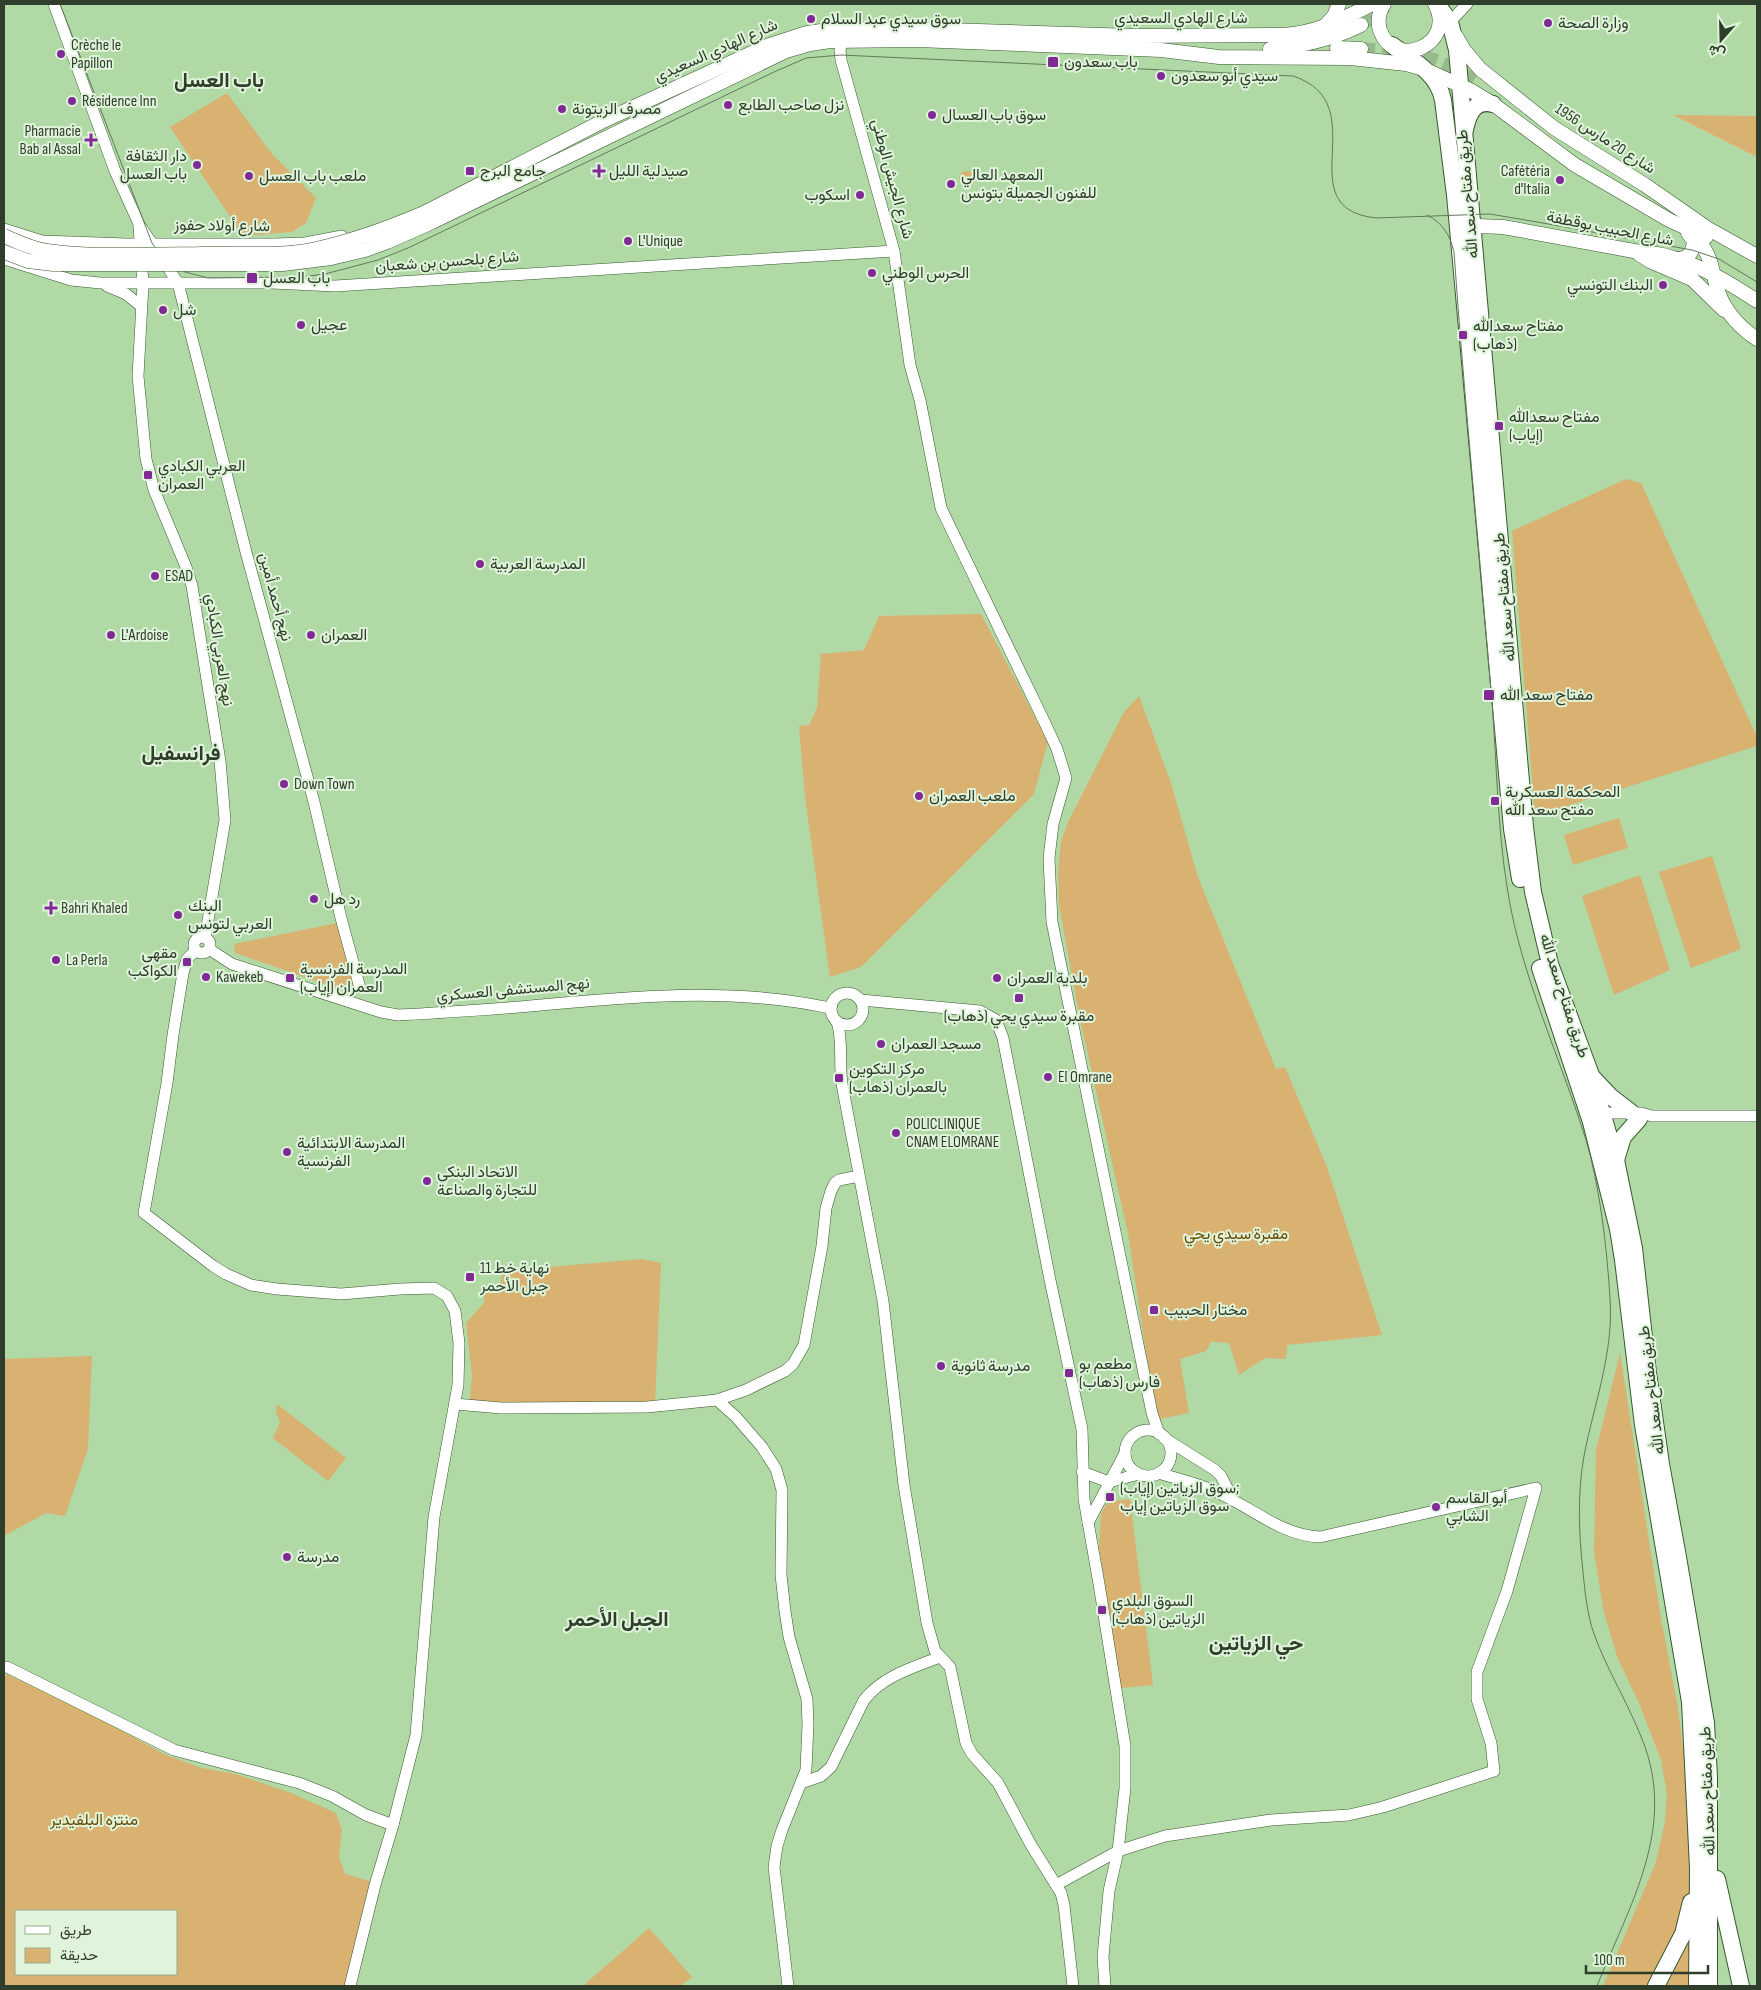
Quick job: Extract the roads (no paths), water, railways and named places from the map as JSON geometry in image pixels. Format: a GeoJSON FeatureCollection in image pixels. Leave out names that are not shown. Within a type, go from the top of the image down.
{"type":"FeatureCollection","features":[{"type":"Feature","properties":{"kind":"highway","name":"طريق مفتاح سعد الله"},"geometry":{"type":"LineString","coordinates":[[1444,13],[1457,50],[1524,827],[1533,892],[1550,964],[1590,1075],[1596,1117],[1622,1252],[1643,1425],[1690,1702],[1698,1868],[1697,1986]]}},
{"type":"Feature","properties":{"kind":"highway","name":"طريق مفتاح سعد الله"},"geometry":{"type":"LineString","coordinates":[[1404,50],[1436,81],[1442,94],[1456,195],[1459,250],[1493,598],[1512,829],[1524,900],[1539,964],[1596,1117],[1616,1160],[1634,1248],[1648,1373],[1661,1464],[1706,1723],[1710,1777],[1709,1986]]}},
{"type":"Feature","properties":{"kind":"highway"},"geometry":{"type":"LineString","coordinates":[[1463,136],[1468,118],[1473,109],[1482,103],[1493,104]]}},
{"type":"Feature","properties":{"kind":"highway"},"geometry":{"type":"LineString","coordinates":[[1590,1075],[1610,1096],[1641,1116],[1623,1137],[1616,1160]]}},
{"type":"Feature","properties":{"kind":"highway"},"geometry":{"type":"LineString","coordinates":[[1710,1850],[1741,1986]]}},
{"type":"Feature","properties":{"kind":"highway"},"geometry":{"type":"LineString","coordinates":[[1656,1986],[1683,1934],[1698,1868]]}},
{"type":"Feature","properties":{"kind":"main road"},"geometry":{"type":"LineString","coordinates":[[1321,29],[1330,21],[1339,4]]}},
{"type":"Feature","properties":{"kind":"main road"},"geometry":{"type":"LineString","coordinates":[[1379,7],[1381,33],[1404,50],[1426,46],[1432,40],[1444,13]]}},
{"type":"Feature","properties":{"kind":"main road","name":"شارع الهادي السعيدي"},"geometry":{"type":"LineString","coordinates":[[427,218],[786,51],[846,35],[915,29],[1132,36],[1283,34],[1321,29],[1379,7]]}},
{"type":"Feature","properties":{"kind":"main road","name":"شارع 20 مارس 1956"},"geometry":{"type":"LineString","coordinates":[[1444,13],[1464,50],[1480,70],[1554,128],[1645,185],[1707,228],[1757,256]]}},
{"type":"Feature","properties":{"kind":"main road"},"geometry":{"type":"LineString","coordinates":[[1132,36],[1182,40],[1301,40],[1324,36],[1359,23],[1344,34],[1325,40],[1304,45],[1270,49]]}},
{"type":"Feature","properties":{"kind":"main road","name":"شارع الهادي السعيدي"},"geometry":{"type":"LineString","coordinates":[[427,218],[437,206],[601,122],[767,46],[807,32],[918,40],[1161,50],[1219,57],[1324,57],[1378,60],[1424,69]]}},
{"type":"Feature","properties":{"kind":"main road"},"geometry":{"type":"LineString","coordinates":[[1161,50],[1361,49]]}},
{"type":"Feature","properties":{"kind":"main road","name":"شارع الهادي السعيدي"},"geometry":{"type":"LineString","coordinates":[[1378,60],[1404,50]]}},
{"type":"Feature","properties":{"kind":"main road","name":"شارع 20 مارس 1956"},"geometry":{"type":"LineString","coordinates":[[1424,69],[1459,84],[1493,104],[1575,165],[1669,220],[1706,237]]}},
{"type":"Feature","properties":{"kind":"main road","name":"شارع 20 مارس 1956"},"geometry":{"type":"LineString","coordinates":[[1477,83],[1569,151],[1757,267]]}},
{"type":"Feature","properties":{"kind":"main road"},"geometry":{"type":"LineString","coordinates":[[4,252],[28,261],[53,264],[283,264],[331,258],[356,252],[387,242],[427,218]]}},
{"type":"Feature","properties":{"kind":"main road","name":"شارع أولاد حفوز"},"geometry":{"type":"LineString","coordinates":[[4,236],[46,251],[96,254],[272,253],[314,249],[427,218]]}},
{"type":"Feature","properties":{"kind":"main road"},"geometry":{"type":"LineString","coordinates":[[1669,220],[1705,247],[1721,299],[1731,316]]}},
{"type":"Feature","properties":{"kind":"main road","name":"شارع الحبيب بوقطفة"},"geometry":{"type":"LineString","coordinates":[[1471,228],[1478,226],[1503,227],[1634,251],[1650,252],[1714,273],[1757,300]]}},
{"type":"Feature","properties":{"kind":"main road"},"geometry":{"type":"LineString","coordinates":[[1459,250],[1466,233],[1471,228]]}},
{"type":"Feature","properties":{"kind":"main road"},"geometry":{"type":"LineString","coordinates":[[1676,259],[1685,258],[1691,252],[1694,241],[1688,233]]}},
{"type":"Feature","properties":{"kind":"main road"},"geometry":{"type":"LineString","coordinates":[[1634,251],[1650,261],[1692,279],[1743,329],[1757,340]]}},
{"type":"Feature","properties":{"kind":"street","name":"نهج أحمد أمين"},"geometry":{"type":"LineString","coordinates":[[54,4],[115,170],[139,224],[145,244],[178,283],[249,562],[314,802],[341,918],[360,988]]}},
{"type":"Feature","properties":{"kind":"street"},"geometry":{"type":"LineString","coordinates":[[1444,13],[1467,4]]}},
{"type":"Feature","properties":{"kind":"street","name":"شارع الجيش الوطني"},"geometry":{"type":"LineString","coordinates":[[846,35],[840,60],[857,113],[894,251],[910,365],[920,400],[941,508],[1057,749],[1066,778],[1053,824],[1048,858],[1052,922],[1152,1413],[1161,1435]]}},
{"type":"Feature","properties":{"kind":"street","name":"شارع أولاد حفوز"},"geometry":{"type":"LineString","coordinates":[[4,229],[42,241],[145,244],[305,243],[385,225],[437,206]]}},
{"type":"Feature","properties":{"kind":"street","name":"نهج العربي الكبادي"},"geometry":{"type":"LineString","coordinates":[[145,244],[138,376],[146,459],[154,490],[192,586],[220,761],[224,820],[205,938]]}},
{"type":"Feature","properties":{"kind":"street","name":"شارع بلحسن بن شعبان"},"geometry":{"type":"LineString","coordinates":[[4,259],[70,280],[100,283],[316,284],[336,286],[894,251]]}},
{"type":"Feature","properties":{"kind":"street"},"geometry":{"type":"LineString","coordinates":[[100,283],[126,294],[141,306]]}},
{"type":"Feature","properties":{"kind":"street"},"geometry":{"type":"LineString","coordinates":[[200,937],[205,938],[210,943],[209,949],[202,954],[195,951],[193,946],[195,940],[200,937]]}},
{"type":"Feature","properties":{"kind":"street","name":"نهج المستشفى العسكري"},"geometry":{"type":"LineString","coordinates":[[209,949],[232,964],[382,1012],[398,1014],[653,995],[717,995],[774,999],[830,1008]]}},
{"type":"Feature","properties":{"kind":"street"},"geometry":{"type":"LineString","coordinates":[[195,951],[187,959],[183,973],[167,1083],[144,1213],[213,1266],[252,1285],[341,1294],[434,1288],[447,1296],[456,1311],[459,1366],[455,1404],[434,1517],[416,1735],[393,1825],[375,1885],[350,1986]]}},
{"type":"Feature","properties":{"kind":"street"},"geometry":{"type":"LineString","coordinates":[[1073,1986],[1061,1893],[1031,1845],[998,1783],[972,1754],[966,1743],[950,1667],[940,1657],[933,1645],[927,1623],[904,1485],[883,1301],[842,1084],[839,1054],[841,1033],[830,1008],[833,1000],[842,993],[853,993],[861,1000],[980,1010],[996,1020],[1000,1028],[1009,1063],[1050,1280],[1082,1429],[1082,1472],[1088,1523],[1100,1584],[1124,1746],[1125,1788],[1118,1851],[1106,1918],[1103,1957],[1105,1986]]}},
{"type":"Feature","properties":{"kind":"street"},"geometry":{"type":"LineString","coordinates":[[837,1022],[850,1025],[856,1023],[863,1012],[861,1000]]}},
{"type":"Feature","properties":{"kind":"street"},"geometry":{"type":"LineString","coordinates":[[1596,1117],[1757,1116]]}},
{"type":"Feature","properties":{"kind":"street"},"geometry":{"type":"LineString","coordinates":[[455,1404],[501,1408],[648,1407],[717,1400],[746,1390],[776,1376],[789,1368],[804,1345],[830,1191],[839,1180],[858,1176]]}},
{"type":"Feature","properties":{"kind":"street"},"geometry":{"type":"LineString","coordinates":[[717,1400],[736,1417],[762,1447],[776,1469],[782,1490],[781,1575],[785,1610],[789,1637],[808,1699],[808,1753],[806,1770],[779,1838],[774,1867],[788,1986]]}},
{"type":"Feature","properties":{"kind":"street"},"geometry":{"type":"LineString","coordinates":[[1088,1523],[1108,1482],[1125,1454],[1126,1446],[1130,1439],[1145,1430],[1152,1413]]}},
{"type":"Feature","properties":{"kind":"street"},"geometry":{"type":"LineString","coordinates":[[1145,1430],[1161,1435],[1208,1464],[1220,1476],[1233,1500]]}},
{"type":"Feature","properties":{"kind":"street"},"geometry":{"type":"LineString","coordinates":[[1082,1472],[1108,1482],[1139,1474],[1149,1476],[1158,1473],[1165,1468],[1170,1455],[1168,1442],[1161,1435]]}},
{"type":"Feature","properties":{"kind":"street"},"geometry":{"type":"LineString","coordinates":[[1125,1454],[1130,1467],[1139,1474]]}},
{"type":"Feature","properties":{"kind":"street"},"geometry":{"type":"LineString","coordinates":[[1056,1885],[1118,1851],[1166,1836],[1236,1825],[1314,1816],[1349,1815],[1383,1808],[1494,1771],[1491,1743],[1477,1699],[1477,1672],[1506,1591],[1536,1488],[1320,1537],[1300,1535],[1277,1526],[1214,1490],[1158,1473]]}},
{"type":"Feature","properties":{"kind":"street"},"geometry":{"type":"LineString","coordinates":[[801,1783],[821,1776],[831,1767],[864,1700],[872,1691],[897,1674],[940,1657]]}},
{"type":"Feature","properties":{"kind":"street"},"geometry":{"type":"LineString","coordinates":[[7,1667],[174,1750],[299,1783],[332,1796],[366,1815],[393,1825]]}},
{"type":"Feature","properties":{"kind":"tunnel"},"geometry":{"type":"LineString","coordinates":[[1361,25],[1386,6]]}},
{"type":"Feature","properties":{"kind":"tunnel"},"geometry":{"type":"LineString","coordinates":[[1361,49],[1422,57],[1448,66],[1477,83]]}},
{"type":"Feature","properties":{"kind":"tram line"},"geometry":{"type":"LineString","coordinates":[[60,4],[152,243],[164,260],[185,272],[208,278],[300,277],[325,274],[378,260],[408,248],[774,72],[806,58],[841,55],[1293,76],[1317,90],[1329,109],[1333,131],[1332,176],[1337,196],[1350,210],[1376,218],[1490,214],[1537,222],[1692,250],[1719,259],[1757,282]]}},
{"type":"Feature","properties":{"kind":"tram line"},"geometry":{"type":"LineString","coordinates":[[1427,215],[1445,230],[1454,252],[1492,706],[1501,840],[1508,893],[1522,956],[1576,1109],[1591,1158],[1599,1198],[1607,1259],[1610,1298],[1609,1338],[1584,1456],[1580,1485],[1579,1514],[1582,1558],[1587,1603],[1592,1626],[1605,1661],[1642,1739],[1652,1772],[1655,1804],[1652,1835],[1645,1866],[1635,1896],[1597,1986]]}},
{"type":"Feature","properties":{"kind":"place","name":"سوق سيدي عبد السلام"},"geometry":{"type":"Point","coordinates":[811,19]}},
{"type":"Feature","properties":{"kind":"place","name":"وزارة الصحة"},"geometry":{"type":"Point","coordinates":[1548,23]}},
{"type":"Feature","properties":{"kind":"place","name":"Crèche le Papillon"},"geometry":{"type":"Point","coordinates":[61,54]}},
{"type":"Feature","properties":{"kind":"place","name":"باب سعدون"},"geometry":{"type":"Point","coordinates":[1053,62]}},
{"type":"Feature","properties":{"kind":"place","name":"سيدي أبو سعدون"},"geometry":{"type":"Point","coordinates":[1161,76]}},
{"type":"Feature","properties":{"kind":"place","name":"Résidence Inn"},"geometry":{"type":"Point","coordinates":[72,101]}},
{"type":"Feature","properties":{"kind":"place","name":"نزل صاحب الطابع"},"geometry":{"type":"Point","coordinates":[728,105]}},
{"type":"Feature","properties":{"kind":"place","name":"مصرف الزيتونة"},"geometry":{"type":"Point","coordinates":[562,109]}},
{"type":"Feature","properties":{"kind":"place","name":"سوق باب العسال"},"geometry":{"type":"Point","coordinates":[932,115]}},
{"type":"Feature","properties":{"kind":"place","name":"Pharmacie Bab al Assal"},"geometry":{"type":"Point","coordinates":[91,140]}},
{"type":"Feature","properties":{"kind":"place","name":"دار الثقافة باب العسل"},"geometry":{"type":"Point","coordinates":[197,165]}},
{"type":"Feature","properties":{"kind":"place","name":"جامع البرج"},"geometry":{"type":"Point","coordinates":[470,171]}},
{"type":"Feature","properties":{"kind":"place","name":"صيدلية الليل"},"geometry":{"type":"Point","coordinates":[599,171]}},
{"type":"Feature","properties":{"kind":"place","name":"ملعب باب العسل"},"geometry":{"type":"Point","coordinates":[249,176]}},
{"type":"Feature","properties":{"kind":"place","name":"Cafétéria d'Italia"},"geometry":{"type":"Point","coordinates":[1560,180]}},
{"type":"Feature","properties":{"kind":"place","name":"المعهد العالي للفنون الجميلة بتونس"},"geometry":{"type":"Point","coordinates":[951,184]}},
{"type":"Feature","properties":{"kind":"place","name":"اسكوب"},"geometry":{"type":"Point","coordinates":[860,195]}},
{"type":"Feature","properties":{"kind":"place","name":"L'Unique"},"geometry":{"type":"Point","coordinates":[628,241]}},
{"type":"Feature","properties":{"kind":"place","name":"الحرس الوطني"},"geometry":{"type":"Point","coordinates":[872,273]}},
{"type":"Feature","properties":{"kind":"place","name":"باب العسل"},"geometry":{"type":"Point","coordinates":[252,278]}},
{"type":"Feature","properties":{"kind":"place","name":"البنك التونسي"},"geometry":{"type":"Point","coordinates":[1663,285]}},
{"type":"Feature","properties":{"kind":"place","name":"شل"},"geometry":{"type":"Point","coordinates":[163,310]}},
{"type":"Feature","properties":{"kind":"place","name":"عجيل"},"geometry":{"type":"Point","coordinates":[301,325]}},
{"type":"Feature","properties":{"kind":"place","name":"مفتاح سعدالله (ذهاب)"},"geometry":{"type":"Point","coordinates":[1463,335]}},
{"type":"Feature","properties":{"kind":"place","name":"مفتاح سعدالله (إياب)"},"geometry":{"type":"Point","coordinates":[1499,426]}},
{"type":"Feature","properties":{"kind":"place","name":"العربي الكبادي العمران"},"geometry":{"type":"Point","coordinates":[148,475]}},
{"type":"Feature","properties":{"kind":"place","name":"المدرسة العربية"},"geometry":{"type":"Point","coordinates":[480,564]}},
{"type":"Feature","properties":{"kind":"place","name":"ESAD"},"geometry":{"type":"Point","coordinates":[155,576]}},
{"type":"Feature","properties":{"kind":"place","name":"L'Ardoise"},"geometry":{"type":"Point","coordinates":[111,635]}},
{"type":"Feature","properties":{"kind":"place","name":"العمران"},"geometry":{"type":"Point","coordinates":[311,635]}},
{"type":"Feature","properties":{"kind":"place","name":"مفتاح سعد الله"},"geometry":{"type":"Point","coordinates":[1489,695]}},
{"type":"Feature","properties":{"kind":"place","name":"Down Town"},"geometry":{"type":"Point","coordinates":[284,784]}},
{"type":"Feature","properties":{"kind":"place","name":"ملعب العمران"},"geometry":{"type":"Point","coordinates":[919,796]}},
{"type":"Feature","properties":{"kind":"place","name":"المحكمة العسكرية مفتح سعد الله"},"geometry":{"type":"Point","coordinates":[1495,801]}},
{"type":"Feature","properties":{"kind":"place","name":"رد هل"},"geometry":{"type":"Point","coordinates":[314,899]}},
{"type":"Feature","properties":{"kind":"place","name":"Bahri Khaled"},"geometry":{"type":"Point","coordinates":[51,908]}},
{"type":"Feature","properties":{"kind":"place","name":"البنك العربي لتونس"},"geometry":{"type":"Point","coordinates":[178,915]}},
{"type":"Feature","properties":{"kind":"place","name":"La Perla"},"geometry":{"type":"Point","coordinates":[56,960]}},
{"type":"Feature","properties":{"kind":"place","name":"مقهى الكواكب"},"geometry":{"type":"Point","coordinates":[187,962]}},
{"type":"Feature","properties":{"kind":"place","name":"Kawekeb"},"geometry":{"type":"Point","coordinates":[206,977]}},
{"type":"Feature","properties":{"kind":"place","name":"المدرسة الفرنسية العمران (إياب)"},"geometry":{"type":"Point","coordinates":[290,978]}},
{"type":"Feature","properties":{"kind":"place","name":"بلدية العمران"},"geometry":{"type":"Point","coordinates":[997,978]}},
{"type":"Feature","properties":{"kind":"place","name":"مقبرة سيدي يحي (ذهاب)"},"geometry":{"type":"Point","coordinates":[1019,998]}},
{"type":"Feature","properties":{"kind":"place","name":"مسجد العمران"},"geometry":{"type":"Point","coordinates":[881,1044]}},
{"type":"Feature","properties":{"kind":"place","name":"El Omrane"},"geometry":{"type":"Point","coordinates":[1048,1077]}},
{"type":"Feature","properties":{"kind":"place","name":"مركز التكوين بالعمران (ذهاب)"},"geometry":{"type":"Point","coordinates":[839,1078]}},
{"type":"Feature","properties":{"kind":"place","name":"POLICLINIQUE CNAM ELOMRANE"},"geometry":{"type":"Point","coordinates":[896,1133]}},
{"type":"Feature","properties":{"kind":"place","name":"المدرسة الابتدائية الفرنسية"},"geometry":{"type":"Point","coordinates":[287,1152]}},
{"type":"Feature","properties":{"kind":"place","name":"الاتحاد البنكي للتجارة والصناعة"},"geometry":{"type":"Point","coordinates":[427,1181]}},
{"type":"Feature","properties":{"kind":"place","name":"نهاية خط 11 جبل الأحمر"},"geometry":{"type":"Point","coordinates":[470,1277]}},
{"type":"Feature","properties":{"kind":"place","name":"مختار الحبيب"},"geometry":{"type":"Point","coordinates":[1154,1310]}},
{"type":"Feature","properties":{"kind":"place","name":"مدرسة ثانوية"},"geometry":{"type":"Point","coordinates":[941,1366]}},
{"type":"Feature","properties":{"kind":"place","name":"مطعم بو فارس (ذهاب)"},"geometry":{"type":"Point","coordinates":[1069,1373]}},
{"type":"Feature","properties":{"kind":"place","name":"سوق الزياتين (إياب); سوق الزياتين إياب"},"geometry":{"type":"Point","coordinates":[1110,1497]}},
{"type":"Feature","properties":{"kind":"place","name":"أبو القاسم الشابي"},"geometry":{"type":"Point","coordinates":[1436,1507]}},
{"type":"Feature","properties":{"kind":"place","name":"مدرسة"},"geometry":{"type":"Point","coordinates":[287,1557]}},
{"type":"Feature","properties":{"kind":"place","name":"السوق البلدي الزياتين (ذهاب)"},"geometry":{"type":"Point","coordinates":[1102,1610]}},
{"type":"Feature","properties":{"kind":"district","name":"باب العسل"},"geometry":{"type":"Point","coordinates":[219,80]}},
{"type":"Feature","properties":{"kind":"district","name":"فرانسفيل"},"geometry":{"type":"Point","coordinates":[181,753]}},
{"type":"Feature","properties":{"kind":"district","name":"الجبل الأحمر"},"geometry":{"type":"Point","coordinates":[617,1619]}},
{"type":"Feature","properties":{"kind":"district","name":"حي الزياتين"},"geometry":{"type":"Point","coordinates":[1256,1643]}},
{"type":"Feature","properties":{"kind":"park label","name":"مقبرة سيدي يحي"},"geometry":{"type":"Point","coordinates":[1236,1234]}},
{"type":"Feature","properties":{"kind":"park label","name":"منتزه البلفيدير"},"geometry":{"type":"Point","coordinates":[94,1820]}}]}
